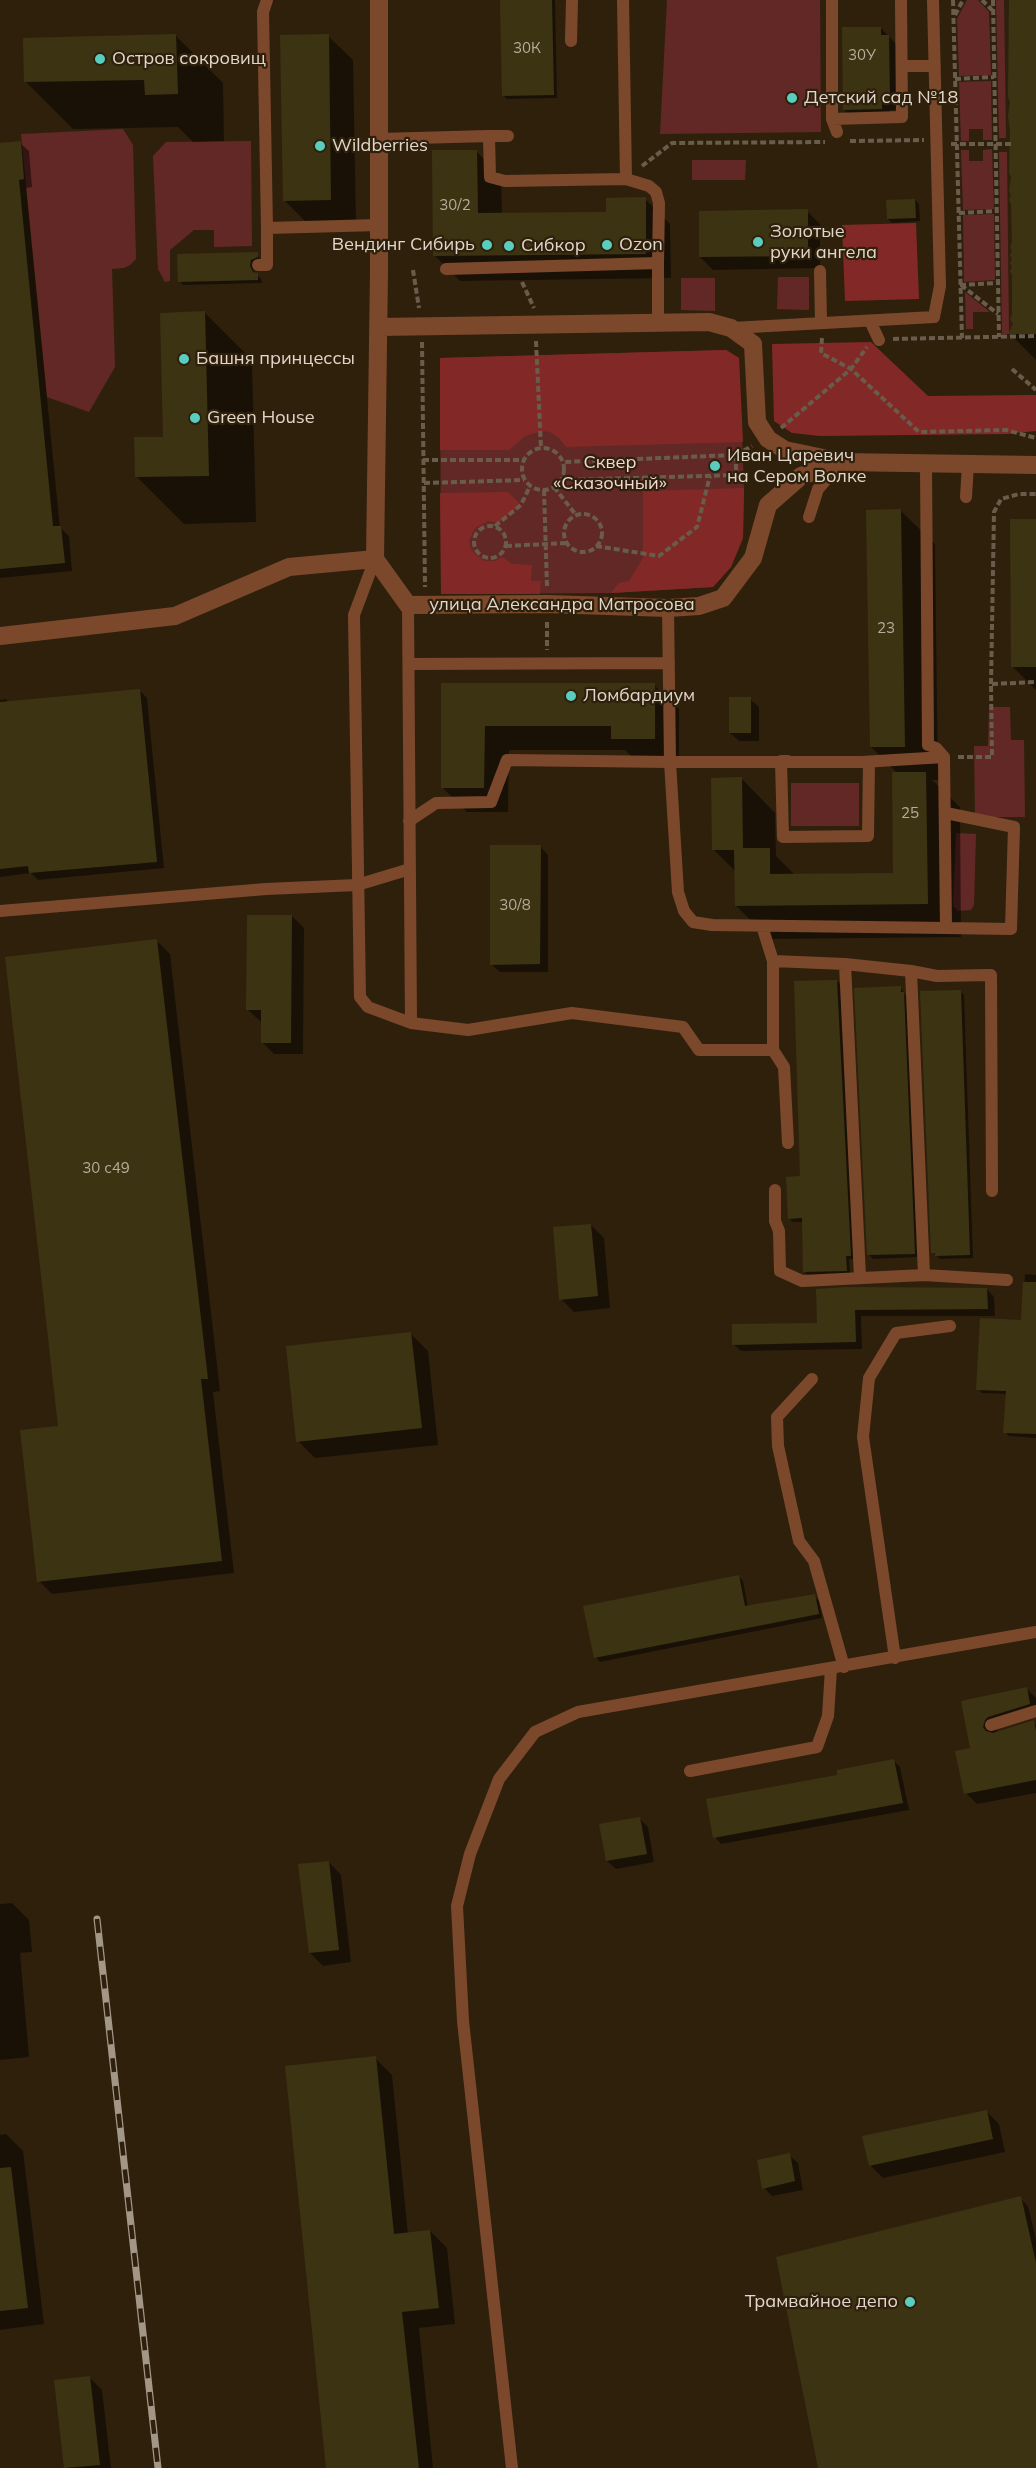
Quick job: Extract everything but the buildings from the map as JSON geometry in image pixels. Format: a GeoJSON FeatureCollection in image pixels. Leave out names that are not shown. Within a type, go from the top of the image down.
{"type":"FeatureCollection","features":[{"type":"Feature","properties":{"kind":"street"},"geometry":{"type":"LineString","coordinates":[[0,636],[175,616],[289,567],[375,559],[379,327],[379,0]]}},
{"type":"Feature","properties":{"kind":"street"},"geometry":{"type":"LineString","coordinates":[[379,327],[709,322],[731,328],[753,344],[757,422],[768,438]]}},
{"type":"Feature","properties":{"kind":"street","name":"улица Александра Матросова"},"geometry":{"type":"LineString","coordinates":[[768,438],[785,450],[842,462],[1036,465]]}},
{"type":"Feature","properties":{"kind":"street","name":"улица Александра Матросова"},"geometry":{"type":"LineString","coordinates":[[375,559],[416,605],[547,604],[668,608],[699,606],[723,598],[753,558],[768,505],[801,476],[842,462]]}},
{"type":"Feature","properties":{"kind":"lane"},"geometry":{"type":"LineString","coordinates":[[258,265],[267,265],[263,12],[267,0]]}},
{"type":"Feature","properties":{"kind":"lane"},"geometry":{"type":"LineString","coordinates":[[571,41],[572,0]]}},
{"type":"Feature","properties":{"kind":"lane"},"geometry":{"type":"LineString","coordinates":[[623,0],[626,179]]}},
{"type":"Feature","properties":{"kind":"lane"},"geometry":{"type":"LineString","coordinates":[[832,0],[832,119],[837,137]]}},
{"type":"Feature","properties":{"kind":"lane"},"geometry":{"type":"LineString","coordinates":[[832,119],[902,117],[901,0]]}},
{"type":"Feature","properties":{"kind":"lane"},"geometry":{"type":"LineString","coordinates":[[731,328],[934,318],[940,286],[933,0]]}},
{"type":"Feature","properties":{"kind":"lane"},"geometry":{"type":"LineString","coordinates":[[902,66],[935,66]]}},
{"type":"Feature","properties":{"kind":"lane"},"geometry":{"type":"LineString","coordinates":[[489,136],[489,177],[505,181],[626,179],[649,186],[656,192],[659,203],[658,323]]}},
{"type":"Feature","properties":{"kind":"lane"},"geometry":{"type":"LineString","coordinates":[[379,139],[508,136]]}},
{"type":"Feature","properties":{"kind":"lane"},"geometry":{"type":"LineString","coordinates":[[267,228],[379,225]]}},
{"type":"Feature","properties":{"kind":"lane"},"geometry":{"type":"LineString","coordinates":[[446,269],[516,269],[658,263]]}},
{"type":"Feature","properties":{"kind":"lane"},"geometry":{"type":"LineString","coordinates":[[820,271],[821,322]]}},
{"type":"Feature","properties":{"kind":"lane"},"geometry":{"type":"LineString","coordinates":[[870,321],[879,340]]}},
{"type":"Feature","properties":{"kind":"lane"},"geometry":{"type":"LineString","coordinates":[[809,517],[818,489],[842,462]]}},
{"type":"Feature","properties":{"kind":"lane"},"geometry":{"type":"LineString","coordinates":[[926,464],[931,691],[928,745],[936,748],[944,757],[946,928]]}},
{"type":"Feature","properties":{"kind":"lane"},"geometry":{"type":"LineString","coordinates":[[966,497],[968,464]]}},
{"type":"Feature","properties":{"kind":"lane"},"geometry":{"type":"LineString","coordinates":[[375,559],[354,615],[360,997],[368,1007],[411,1023],[468,1030],[572,1013],[683,1027],[699,1050],[773,1050]]}},
{"type":"Feature","properties":{"kind":"lane"},"geometry":{"type":"LineString","coordinates":[[411,1023],[409,664],[416,605]]}},
{"type":"Feature","properties":{"kind":"lane"},"geometry":{"type":"LineString","coordinates":[[668,608],[670,762],[678,892],[684,910],[693,922],[712,925],[1011,929],[1014,827],[946,813]]}},
{"type":"Feature","properties":{"kind":"lane"},"geometry":{"type":"LineString","coordinates":[[409,664],[669,663]]}},
{"type":"Feature","properties":{"kind":"lane"},"geometry":{"type":"LineString","coordinates":[[409,821],[436,803],[491,802],[507,760],[869,762],[944,757]]}},
{"type":"Feature","properties":{"kind":"lane"},"geometry":{"type":"LineString","coordinates":[[781,761],[783,837],[868,836],[869,762]]}},
{"type":"Feature","properties":{"kind":"lane"},"geometry":{"type":"LineString","coordinates":[[0,910],[266,889],[357,885],[410,869]]}},
{"type":"Feature","properties":{"kind":"lane"},"geometry":{"type":"LineString","coordinates":[[762,926],[773,961],[773,1050],[784,1067],[788,1143]]}},
{"type":"Feature","properties":{"kind":"lane"},"geometry":{"type":"LineString","coordinates":[[773,961],[845,964],[937,976],[991,975],[992,1191]]}},
{"type":"Feature","properties":{"kind":"lane"},"geometry":{"type":"LineString","coordinates":[[845,964],[860,1277]]}},
{"type":"Feature","properties":{"kind":"lane"},"geometry":{"type":"LineString","coordinates":[[911,971],[924,1275]]}},
{"type":"Feature","properties":{"kind":"lane"},"geometry":{"type":"LineString","coordinates":[[775,1190],[775,1221],[779,1231],[780,1271],[802,1281],[924,1275],[1007,1280]]}},
{"type":"Feature","properties":{"kind":"lane"},"geometry":{"type":"LineString","coordinates":[[895,1658],[863,1437],[869,1378],[896,1333],[950,1326]]}},
{"type":"Feature","properties":{"kind":"lane"},"geometry":{"type":"LineString","coordinates":[[812,1379],[777,1417],[778,1446],[800,1541],[814,1561],[844,1667]]}},
{"type":"Feature","properties":{"kind":"lane"},"geometry":{"type":"LineString","coordinates":[[513,2468],[463,2021],[457,1917],[457,1905],[470,1854],[499,1779],[535,1732],[578,1712],[1036,1632]]}},
{"type":"Feature","properties":{"kind":"lane"},"geometry":{"type":"LineString","coordinates":[[690,1772],[817,1747],[828,1716],[831,1669]]}},
{"type":"Feature","properties":{"kind":"lane"},"geometry":{"type":"LineString","coordinates":[[991,1725],[1036,1711]]}},
{"type":"Feature","properties":{"kind":"path"},"geometry":{"type":"LineString","coordinates":[[953,0],[962,338]]}},
{"type":"Feature","properties":{"kind":"path"},"geometry":{"type":"LineString","coordinates":[[982,0],[993,11]]}},
{"type":"Feature","properties":{"kind":"path"},"geometry":{"type":"LineString","coordinates":[[993,0],[999,337]]}},
{"type":"Feature","properties":{"kind":"path"},"geometry":{"type":"LineString","coordinates":[[955,79],[994,78]]}},
{"type":"Feature","properties":{"kind":"path"},"geometry":{"type":"LineString","coordinates":[[626,179],[672,142],[837,137]]}},
{"type":"Feature","properties":{"kind":"path"},"geometry":{"type":"LineString","coordinates":[[848,141],[937,140],[957,145],[1011,144]]}},
{"type":"Feature","properties":{"kind":"path"},"geometry":{"type":"LineString","coordinates":[[959,213],[996,211]]}},
{"type":"Feature","properties":{"kind":"path"},"geometry":{"type":"LineString","coordinates":[[516,269],[536,312]]}},
{"type":"Feature","properties":{"kind":"path"},"geometry":{"type":"LineString","coordinates":[[413,270],[422,327],[424,483],[416,605]]}},
{"type":"Feature","properties":{"kind":"path"},"geometry":{"type":"LineString","coordinates":[[940,286],[998,283]]}},
{"type":"Feature","properties":{"kind":"path"},"geometry":{"type":"LineString","coordinates":[[961,285],[998,315]]}},
{"type":"Feature","properties":{"kind":"path"},"geometry":{"type":"LineString","coordinates":[[821,322],[821,353],[851,369],[920,432],[1006,430],[1036,438]]}},
{"type":"Feature","properties":{"kind":"path"},"geometry":{"type":"LineString","coordinates":[[563,462],[735,455],[768,438],[851,369],[871,342],[1036,336]]}},
{"type":"Feature","properties":{"kind":"path"},"geometry":{"type":"LineString","coordinates":[[536,340],[541,448]]}},
{"type":"Feature","properties":{"kind":"path"},"geometry":{"type":"LineString","coordinates":[[1012,369],[1036,390]]}},
{"type":"Feature","properties":{"kind":"path"},"geometry":{"type":"LineString","coordinates":[[541,448],[552,449],[563,462],[561,480],[554,487],[544,490],[530,486],[524,480],[522,466],[524,460],[531,451],[541,448]]}},
{"type":"Feature","properties":{"kind":"path"},"geometry":{"type":"LineString","coordinates":[[561,480],[736,475],[735,455]]}},
{"type":"Feature","properties":{"kind":"path"},"geometry":{"type":"LineString","coordinates":[[423,460],[524,460]]}},
{"type":"Feature","properties":{"kind":"path"},"geometry":{"type":"LineString","coordinates":[[596,546],[659,556],[697,527],[710,476]]}},
{"type":"Feature","properties":{"kind":"path"},"geometry":{"type":"LineString","coordinates":[[424,483],[524,480]]}},
{"type":"Feature","properties":{"kind":"path"},"geometry":{"type":"LineString","coordinates":[[495,526],[505,536],[506,546],[494,558],[483,557],[473,544],[476,533],[484,526],[495,526],[521,505],[530,486]]}},
{"type":"Feature","properties":{"kind":"path"},"geometry":{"type":"LineString","coordinates":[[554,487],[576,515],[593,516],[599,522],[602,530],[601,539],[590,550],[573,549],[567,543],[564,535],[565,527],[576,515]]}},
{"type":"Feature","properties":{"kind":"path"},"geometry":{"type":"LineString","coordinates":[[544,490],[547,591]]}},
{"type":"Feature","properties":{"kind":"path"},"geometry":{"type":"LineString","coordinates":[[944,757],[992,757],[994,512],[1001,499],[1018,494],[1036,494]]}},
{"type":"Feature","properties":{"kind":"path"},"geometry":{"type":"LineString","coordinates":[[506,546],[567,543]]}},
{"type":"Feature","properties":{"kind":"path"},"geometry":{"type":"LineString","coordinates":[[547,615],[548,664]]}},
{"type":"Feature","properties":{"kind":"path"},"geometry":{"type":"LineString","coordinates":[[991,684],[1036,682]]}},
{"type":"Feature","properties":{"kind":"green space","name":"Детский сад №18"},"geometry":{"type":"Polygon","coordinates":[[[667,0],[820,0],[821,132],[660,134],[667,0]]]}},
{"type":"Feature","properties":{"kind":"green space"},"geometry":{"type":"Polygon","coordinates":[[[967,0],[978,0],[989,12],[991,75],[959,76],[957,19],[967,0]]]}},
{"type":"Feature","properties":{"kind":"green space"},"geometry":{"type":"Polygon","coordinates":[[[996,0],[1004,0],[1006,138],[999,138],[996,0]]]}},
{"type":"Feature","properties":{"kind":"green space"},"geometry":{"type":"Polygon","coordinates":[[[991,81],[992,140],[983,140],[983,129],[969,129],[969,141],[961,141],[959,82],[991,81]]]}},
{"type":"Feature","properties":{"kind":"green space"},"geometry":{"type":"Polygon","coordinates":[[[123,129],[133,145],[136,259],[124,268],[112,269],[115,367],[89,412],[47,397],[21,134],[123,129]]]}},
{"type":"Feature","properties":{"kind":"green space"},"geometry":{"type":"Polygon","coordinates":[[[251,141],[252,246],[214,247],[214,230],[194,230],[170,250],[170,281],[165,282],[158,269],[153,156],[166,142],[251,141]]]}},
{"type":"Feature","properties":{"kind":"green space"},"geometry":{"type":"Polygon","coordinates":[[[992,149],[994,209],[963,210],[961,150],[969,150],[969,161],[983,161],[983,150],[992,149]]]}},
{"type":"Feature","properties":{"kind":"green space"},"geometry":{"type":"Polygon","coordinates":[[[999,152],[1007,152],[1009,334],[1002,334],[999,152]]]}},
{"type":"Feature","properties":{"kind":"green space"},"geometry":{"type":"Polygon","coordinates":[[[692,160],[746,160],[745,180],[692,180],[692,160]]]}},
{"type":"Feature","properties":{"kind":"green space"},"geometry":{"type":"Polygon","coordinates":[[[994,214],[995,280],[964,282],[963,215],[994,214]]]}},
{"type":"Feature","properties":{"kind":"green space"},"geometry":{"type":"Polygon","coordinates":[[[778,277],[809,277],[809,310],[777,309],[778,277]]]}},
{"type":"Feature","properties":{"kind":"green space"},"geometry":{"type":"Polygon","coordinates":[[[681,278],[715,278],[715,311],[681,310],[681,278]]]}},
{"type":"Feature","properties":{"kind":"green space"},"geometry":{"type":"Polygon","coordinates":[[[965,292],[990,312],[973,312],[973,329],[966,329],[965,292]]]}},
{"type":"Feature","properties":{"kind":"green space","name":"Сквер «Сказочный»"},"geometry":{"type":"Polygon","coordinates":[[[726,350],[739,358],[744,488],[743,538],[731,567],[713,587],[611,593],[441,594],[440,358],[726,350]]]}},
{"type":"Feature","properties":{"kind":"green space"},"geometry":{"type":"Polygon","coordinates":[[[989,707],[1010,707],[1011,740],[1024,740],[1025,817],[975,817],[974,746],[988,746],[989,707]]]}},
{"type":"Feature","properties":{"kind":"green space"},"geometry":{"type":"Polygon","coordinates":[[[791,783],[859,783],[859,826],[791,826],[791,783]]]}},
{"type":"Feature","properties":{"kind":"green space"},"geometry":{"type":"Polygon","coordinates":[[[956,833],[976,834],[974,905],[971,910],[958,911],[953,906],[956,833]]]}},
{"type":"Feature","properties":{"kind":"shaded area"},"geometry":{"type":"Polygon","coordinates":[[[916,223],[919,299],[845,301],[842,225],[916,223]]]}},
{"type":"Feature","properties":{"kind":"shaded area"},"geometry":{"type":"Polygon","coordinates":[[[871,342],[928,396],[1036,395],[1036,431],[1006,434],[820,436],[792,433],[774,421],[772,344],[871,342]]]}},
{"type":"Feature","properties":{"kind":"shaded area"},"geometry":{"type":"Polygon","coordinates":[[[726,350],[739,358],[743,442],[566,447],[550,432],[541,431],[525,436],[509,450],[440,450],[440,358],[726,350]]]}},
{"type":"Feature","properties":{"kind":"shaded area"},"geometry":{"type":"Polygon","coordinates":[[[744,488],[743,538],[731,567],[713,587],[611,593],[619,583],[629,581],[643,558],[643,491],[744,488]]]}},
{"type":"Feature","properties":{"kind":"shaded area"},"geometry":{"type":"Polygon","coordinates":[[[508,492],[521,505],[499,523],[488,521],[475,528],[469,540],[471,550],[484,561],[495,561],[503,557],[512,564],[532,565],[531,581],[541,581],[540,594],[441,594],[440,493],[508,492]]]}},
{"type":"Feature","properties":{"kind":"railway"},"geometry":{"type":"LineString","coordinates":[[97,1919],[158,2468]]}},
{"type":"Feature","properties":{"kind":"place","name":"Остров сокровищ"},"geometry":{"type":"Point","coordinates":[100,59]}},
{"type":"Feature","properties":{"kind":"place","name":"Детский сад №18"},"geometry":{"type":"Point","coordinates":[792,98]}},
{"type":"Feature","properties":{"kind":"place","name":"Wildberries"},"geometry":{"type":"Point","coordinates":[320,146]}},
{"type":"Feature","properties":{"kind":"place","name":"Золотые руки ангела"},"geometry":{"type":"Point","coordinates":[758,242]}},
{"type":"Feature","properties":{"kind":"place","name":"Вендинг Сибирь"},"geometry":{"type":"Point","coordinates":[487,245]}},
{"type":"Feature","properties":{"kind":"place","name":"Ozon"},"geometry":{"type":"Point","coordinates":[607,245]}},
{"type":"Feature","properties":{"kind":"place","name":"Сибкор"},"geometry":{"type":"Point","coordinates":[509,246]}},
{"type":"Feature","properties":{"kind":"place","name":"Башня принцессы"},"geometry":{"type":"Point","coordinates":[184,359]}},
{"type":"Feature","properties":{"kind":"place","name":"Green House"},"geometry":{"type":"Point","coordinates":[195,418]}},
{"type":"Feature","properties":{"kind":"place","name":"Иван Царевич на Сером Волке"},"geometry":{"type":"Point","coordinates":[715,466]}},
{"type":"Feature","properties":{"kind":"place","name":"Ломбардиум"},"geometry":{"type":"Point","coordinates":[571,696]}},
{"type":"Feature","properties":{"kind":"place","name":"Трамвайное депо"},"geometry":{"type":"Point","coordinates":[910,2302]}}]}
